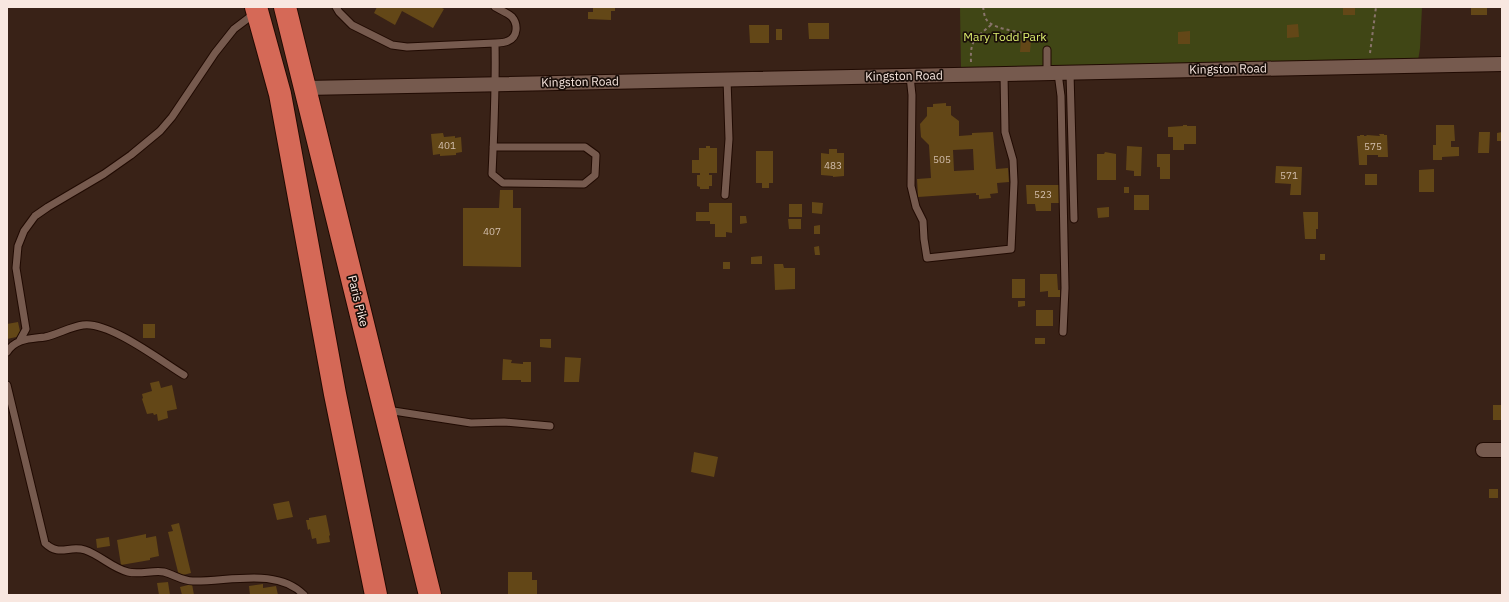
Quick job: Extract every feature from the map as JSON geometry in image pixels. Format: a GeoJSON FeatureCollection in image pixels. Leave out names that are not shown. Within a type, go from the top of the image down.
{"type":"FeatureCollection","features":[{"type":"Feature","properties":{"kind":"highway","name":"Paris Pike"},"geometry":{"type":"LineString","coordinates":[[285,7],[430,595]]}},
{"type":"Feature","properties":{"kind":"highway"},"geometry":{"type":"LineString","coordinates":[[256,10],[280,94],[335,394],[376,595]]}},
{"type":"Feature","properties":{"kind":"highway"},"geometry":{"type":"LineString","coordinates":[[280,94],[305,88]]}},
{"type":"Feature","properties":{"kind":"street","name":"Kingston Road"},"geometry":{"type":"LineString","coordinates":[[305,88],[1502,64]]}},
{"type":"Feature","properties":{"kind":"street"},"geometry":{"type":"LineString","coordinates":[[1483,450],[1502,450]]}},
{"type":"Feature","properties":{"kind":"lane"},"geometry":{"type":"LineString","coordinates":[[336,7],[352,25],[392,45],[407,46],[495,43],[508,41],[514,38],[517,30],[516,22],[511,16],[495,7]]}},
{"type":"Feature","properties":{"kind":"lane"},"geometry":{"type":"LineString","coordinates":[[7,352],[20,340],[26,329],[16,268],[18,246],[24,231],[35,216],[132,155],[160,131],[172,117],[215,52],[234,29],[256,10]]}},
{"type":"Feature","properties":{"kind":"lane"},"geometry":{"type":"LineString","coordinates":[[493,147],[585,147],[596,155],[595,175],[584,184],[503,183],[492,174],[493,147],[496,84],[495,43]]}},
{"type":"Feature","properties":{"kind":"lane"},"geometry":{"type":"LineString","coordinates":[[1047,50],[1058,73],[1061,96],[1065,288],[1063,332]]}},
{"type":"Feature","properties":{"kind":"lane"},"geometry":{"type":"LineString","coordinates":[[1058,73],[1074,219]]}},
{"type":"Feature","properties":{"kind":"lane"},"geometry":{"type":"LineString","coordinates":[[910,76],[912,95],[912,186],[916,207],[923,221],[926,258],[1011,249],[1014,182],[1013,160],[1005,132],[1004,74]]}},
{"type":"Feature","properties":{"kind":"lane"},"geometry":{"type":"LineString","coordinates":[[725,195],[728,139],[727,79]]}},
{"type":"Feature","properties":{"kind":"lane"},"geometry":{"type":"LineString","coordinates":[[20,340],[46,336],[84,325],[95,325],[124,337],[184,374]]}},
{"type":"Feature","properties":{"kind":"lane"},"geometry":{"type":"LineString","coordinates":[[7,385],[45,543],[51,548],[59,551],[76,548],[86,550],[114,566],[129,572],[163,572],[180,579],[193,581],[235,579],[277,580],[292,585],[304,595]]}},
{"type":"Feature","properties":{"kind":"lane"},"geometry":{"type":"LineString","coordinates":[[384,410],[471,423],[504,422],[550,426]]}},
{"type":"Feature","properties":{"kind":"path"},"geometry":{"type":"LineString","coordinates":[[984,7],[986,18],[992,24],[1005,29],[1039,35],[1045,38],[1047,50]]}},
{"type":"Feature","properties":{"kind":"path"},"geometry":{"type":"LineString","coordinates":[[1368,67],[1376,7]]}},
{"type":"Feature","properties":{"kind":"path"},"geometry":{"type":"LineString","coordinates":[[972,67],[971,49],[975,39],[992,24]]}},
{"type":"Feature","properties":{"kind":"green space","name":"Mary Todd Park"},"geometry":{"type":"Polygon","coordinates":[[[960,7],[1422,7],[1418,61],[961,68],[960,7]]]}},
{"type":"Feature","properties":{"kind":"building"},"geometry":{"type":"Polygon","coordinates":[[[377,7],[440,7],[444,9],[433,28],[402,11],[395,25],[374,13],[377,7]]]}},
{"type":"Feature","properties":{"kind":"building"},"geometry":{"type":"Polygon","coordinates":[[[593,7],[615,7],[615,11],[611,11],[611,20],[588,19],[588,12],[593,12],[593,7]]]}},
{"type":"Feature","properties":{"kind":"building"},"geometry":{"type":"Polygon","coordinates":[[[1343,7],[1355,7],[1355,15],[1343,15],[1343,7]]]}},
{"type":"Feature","properties":{"kind":"building"},"geometry":{"type":"Polygon","coordinates":[[[1471,7],[1487,7],[1487,15],[1471,15],[1471,7]]]}},
{"type":"Feature","properties":{"kind":"building"},"geometry":{"type":"Polygon","coordinates":[[[808,23],[829,23],[829,39],[809,39],[808,23]]]}},
{"type":"Feature","properties":{"kind":"building"},"geometry":{"type":"Polygon","coordinates":[[[1298,24],[1299,37],[1287,38],[1287,25],[1298,24]]]}},
{"type":"Feature","properties":{"kind":"building"},"geometry":{"type":"Polygon","coordinates":[[[749,25],[769,25],[769,43],[750,43],[749,25]]]}},
{"type":"Feature","properties":{"kind":"building"},"geometry":{"type":"Polygon","coordinates":[[[776,29],[782,29],[782,40],[776,40],[776,29]]]}},
{"type":"Feature","properties":{"kind":"building"},"geometry":{"type":"Polygon","coordinates":[[[1190,31],[1190,44],[1178,44],[1178,32],[1190,31]]]}},
{"type":"Feature","properties":{"kind":"building"},"geometry":{"type":"Polygon","coordinates":[[[1021,40],[1031,41],[1030,52],[1020,52],[1021,40]]]}},
{"type":"Feature","properties":{"kind":"building"},"geometry":{"type":"Polygon","coordinates":[[[946,103],[946,106],[951,106],[951,115],[959,121],[959,136],[972,135],[972,133],[993,132],[996,169],[1008,168],[1009,182],[997,183],[998,193],[990,194],[991,198],[979,199],[979,195],[976,195],[976,193],[918,197],[917,179],[931,178],[929,145],[921,137],[920,124],[927,116],[927,107],[933,107],[933,104],[946,103]],[[973,149],[953,150],[954,171],[974,170],[973,149]]]}},
{"type":"Feature","properties":{"kind":"building"},"geometry":{"type":"Polygon","coordinates":[[[1183,125],[1196,126],[1196,144],[1184,144],[1184,150],[1173,150],[1173,137],[1168,137],[1168,127],[1183,125]]]}},
{"type":"Feature","properties":{"kind":"building"},"geometry":{"type":"Polygon","coordinates":[[[1436,125],[1454,125],[1455,141],[1451,141],[1451,147],[1459,147],[1459,156],[1442,157],[1442,160],[1433,160],[1433,145],[1436,145],[1436,125]]]}},
{"type":"Feature","properties":{"kind":"building"},"geometry":{"type":"Polygon","coordinates":[[[1479,132],[1490,132],[1489,153],[1478,153],[1479,132]]]}},
{"type":"Feature","properties":{"kind":"building"},"geometry":{"type":"Polygon","coordinates":[[[1502,132],[1502,141],[1497,141],[1497,133],[1502,132]]]}},
{"type":"Feature","properties":{"kind":"building"},"geometry":{"type":"Polygon","coordinates":[[[443,133],[444,137],[461,137],[462,152],[456,153],[456,155],[433,155],[431,134],[443,133]]]}},
{"type":"Feature","properties":{"kind":"building"},"geometry":{"type":"Polygon","coordinates":[[[1379,134],[1387,135],[1388,157],[1367,155],[1367,165],[1359,165],[1357,136],[1380,136],[1379,134]]]}},
{"type":"Feature","properties":{"kind":"building"},"geometry":{"type":"Polygon","coordinates":[[[706,146],[710,146],[710,148],[717,148],[717,173],[709,173],[709,175],[712,175],[712,186],[709,186],[709,189],[700,189],[700,187],[697,186],[697,175],[700,175],[700,173],[692,173],[692,160],[699,160],[699,148],[706,148],[706,146]]]}},
{"type":"Feature","properties":{"kind":"building"},"geometry":{"type":"Polygon","coordinates":[[[1127,146],[1142,147],[1141,176],[1134,176],[1134,171],[1126,170],[1127,146]]]}},
{"type":"Feature","properties":{"kind":"building"},"geometry":{"type":"Polygon","coordinates":[[[829,149],[837,149],[837,153],[844,153],[844,176],[833,177],[821,175],[821,153],[829,154],[829,149]]]}},
{"type":"Feature","properties":{"kind":"building"},"geometry":{"type":"Polygon","coordinates":[[[756,151],[773,151],[773,183],[769,183],[769,188],[762,188],[762,183],[756,183],[756,151]]]}},
{"type":"Feature","properties":{"kind":"building"},"geometry":{"type":"Polygon","coordinates":[[[1105,152],[1116,154],[1116,180],[1097,180],[1097,154],[1104,154],[1105,152]]]}},
{"type":"Feature","properties":{"kind":"building"},"geometry":{"type":"Polygon","coordinates":[[[1157,154],[1170,154],[1170,179],[1160,179],[1160,167],[1157,167],[1157,154]]]}},
{"type":"Feature","properties":{"kind":"building"},"geometry":{"type":"Polygon","coordinates":[[[1276,166],[1302,167],[1301,195],[1290,195],[1291,184],[1275,183],[1276,166]]]}},
{"type":"Feature","properties":{"kind":"building"},"geometry":{"type":"Polygon","coordinates":[[[1434,169],[1434,192],[1419,192],[1419,170],[1434,169]]]}},
{"type":"Feature","properties":{"kind":"building"},"geometry":{"type":"Polygon","coordinates":[[[1365,174],[1377,174],[1377,185],[1365,185],[1365,174]]]}},
{"type":"Feature","properties":{"kind":"building"},"geometry":{"type":"Polygon","coordinates":[[[1026,185],[1059,185],[1059,203],[1051,203],[1051,211],[1036,211],[1035,204],[1027,204],[1026,185]]]}},
{"type":"Feature","properties":{"kind":"building"},"geometry":{"type":"Polygon","coordinates":[[[1124,187],[1129,187],[1129,193],[1124,193],[1124,187]]]}},
{"type":"Feature","properties":{"kind":"building"},"geometry":{"type":"Polygon","coordinates":[[[500,190],[513,190],[513,208],[521,208],[521,267],[463,266],[463,208],[499,208],[500,190]]]}},
{"type":"Feature","properties":{"kind":"building"},"geometry":{"type":"Polygon","coordinates":[[[1134,195],[1149,195],[1149,210],[1134,210],[1134,195]]]}},
{"type":"Feature","properties":{"kind":"building"},"geometry":{"type":"Polygon","coordinates":[[[812,202],[823,203],[822,214],[812,213],[812,202]]]}},
{"type":"Feature","properties":{"kind":"building"},"geometry":{"type":"Polygon","coordinates":[[[709,203],[732,203],[732,233],[726,232],[726,237],[715,237],[715,224],[710,224],[710,221],[696,221],[696,212],[709,212],[709,203]]]}},
{"type":"Feature","properties":{"kind":"building"},"geometry":{"type":"Polygon","coordinates":[[[789,204],[802,204],[802,217],[789,217],[789,204]]]}},
{"type":"Feature","properties":{"kind":"building"},"geometry":{"type":"Polygon","coordinates":[[[1109,207],[1109,217],[1098,218],[1097,208],[1109,207]]]}},
{"type":"Feature","properties":{"kind":"building"},"geometry":{"type":"Polygon","coordinates":[[[1303,212],[1318,212],[1318,229],[1316,229],[1316,239],[1305,239],[1303,212]]]}},
{"type":"Feature","properties":{"kind":"building"},"geometry":{"type":"Polygon","coordinates":[[[740,216],[746,216],[747,223],[740,224],[740,216]]]}},
{"type":"Feature","properties":{"kind":"building"},"geometry":{"type":"Polygon","coordinates":[[[788,219],[801,219],[801,229],[789,229],[788,219]]]}},
{"type":"Feature","properties":{"kind":"building"},"geometry":{"type":"Polygon","coordinates":[[[820,225],[820,234],[814,234],[814,226],[820,225]]]}},
{"type":"Feature","properties":{"kind":"building"},"geometry":{"type":"Polygon","coordinates":[[[819,246],[820,255],[815,255],[814,247],[819,246]]]}},
{"type":"Feature","properties":{"kind":"building"},"geometry":{"type":"Polygon","coordinates":[[[1320,254],[1325,254],[1325,260],[1320,260],[1320,254]]]}},
{"type":"Feature","properties":{"kind":"building"},"geometry":{"type":"Polygon","coordinates":[[[762,256],[762,264],[751,264],[751,257],[762,256]]]}},
{"type":"Feature","properties":{"kind":"building"},"geometry":{"type":"Polygon","coordinates":[[[723,262],[730,262],[730,269],[723,269],[723,262]]]}},
{"type":"Feature","properties":{"kind":"building"},"geometry":{"type":"Polygon","coordinates":[[[774,264],[783,264],[784,268],[795,268],[795,289],[775,290],[774,264]]]}},
{"type":"Feature","properties":{"kind":"building"},"geometry":{"type":"Polygon","coordinates":[[[1040,274],[1057,274],[1060,297],[1048,297],[1048,291],[1040,292],[1040,274]]]}},
{"type":"Feature","properties":{"kind":"building"},"geometry":{"type":"Polygon","coordinates":[[[1012,279],[1025,279],[1025,298],[1012,298],[1012,279]]]}},
{"type":"Feature","properties":{"kind":"building"},"geometry":{"type":"Polygon","coordinates":[[[1018,301],[1025,301],[1025,306],[1018,307],[1018,301]]]}},
{"type":"Feature","properties":{"kind":"building"},"geometry":{"type":"Polygon","coordinates":[[[1036,310],[1053,310],[1053,326],[1036,326],[1036,310]]]}},
{"type":"Feature","properties":{"kind":"building"},"geometry":{"type":"Polygon","coordinates":[[[18,322],[21,336],[7,339],[7,324],[18,322]]]}},
{"type":"Feature","properties":{"kind":"building"},"geometry":{"type":"Polygon","coordinates":[[[143,324],[155,324],[155,338],[143,338],[143,324]]]}},
{"type":"Feature","properties":{"kind":"building"},"geometry":{"type":"Polygon","coordinates":[[[1035,338],[1045,338],[1045,344],[1035,344],[1035,338]]]}},
{"type":"Feature","properties":{"kind":"building"},"geometry":{"type":"Polygon","coordinates":[[[540,339],[551,339],[551,348],[540,347],[540,339]]]}},
{"type":"Feature","properties":{"kind":"building"},"geometry":{"type":"Polygon","coordinates":[[[565,357],[581,358],[579,382],[564,382],[565,357]]]}},
{"type":"Feature","properties":{"kind":"building"},"geometry":{"type":"Polygon","coordinates":[[[503,359],[512,360],[511,363],[523,364],[523,362],[531,362],[531,382],[521,382],[521,380],[502,380],[503,359]]]}},
{"type":"Feature","properties":{"kind":"building"},"geometry":{"type":"Polygon","coordinates":[[[159,381],[161,388],[172,385],[177,409],[167,411],[168,418],[158,421],[157,414],[147,414],[142,399],[142,394],[152,391],[150,383],[159,381]]]}},
{"type":"Feature","properties":{"kind":"building"},"geometry":{"type":"Polygon","coordinates":[[[1493,405],[1502,405],[1502,420],[1493,420],[1493,405]]]}},
{"type":"Feature","properties":{"kind":"building"},"geometry":{"type":"Polygon","coordinates":[[[694,452],[718,457],[714,477],[691,472],[694,452]]]}},
{"type":"Feature","properties":{"kind":"building"},"geometry":{"type":"Polygon","coordinates":[[[1489,489],[1498,489],[1498,498],[1489,498],[1489,489]]]}},
{"type":"Feature","properties":{"kind":"building"},"geometry":{"type":"Polygon","coordinates":[[[289,501],[293,517],[277,520],[273,504],[289,501]]]}},
{"type":"Feature","properties":{"kind":"building"},"geometry":{"type":"Polygon","coordinates":[[[326,515],[330,542],[317,544],[316,538],[312,539],[306,520],[309,520],[309,518],[326,515]]]}},
{"type":"Feature","properties":{"kind":"building"},"geometry":{"type":"Polygon","coordinates":[[[179,523],[191,573],[179,576],[168,532],[173,531],[171,525],[179,523]]]}},
{"type":"Feature","properties":{"kind":"building"},"geometry":{"type":"Polygon","coordinates":[[[146,534],[146,538],[156,536],[159,556],[150,558],[150,560],[121,565],[117,540],[146,534]]]}},
{"type":"Feature","properties":{"kind":"building"},"geometry":{"type":"Polygon","coordinates":[[[109,537],[110,546],[97,548],[96,539],[109,537]]]}},
{"type":"Feature","properties":{"kind":"building"},"geometry":{"type":"Polygon","coordinates":[[[508,572],[532,572],[532,580],[537,580],[537,594],[508,594],[508,572]]]}},
{"type":"Feature","properties":{"kind":"building"},"geometry":{"type":"Polygon","coordinates":[[[168,582],[170,595],[159,595],[157,583],[168,582]]]}},
{"type":"Feature","properties":{"kind":"building"},"geometry":{"type":"Polygon","coordinates":[[[192,584],[194,595],[182,595],[180,587],[192,584]]]}},
{"type":"Feature","properties":{"kind":"building"},"geometry":{"type":"Polygon","coordinates":[[[263,584],[263,588],[276,586],[278,595],[250,595],[249,586],[263,584]]]}}]}
